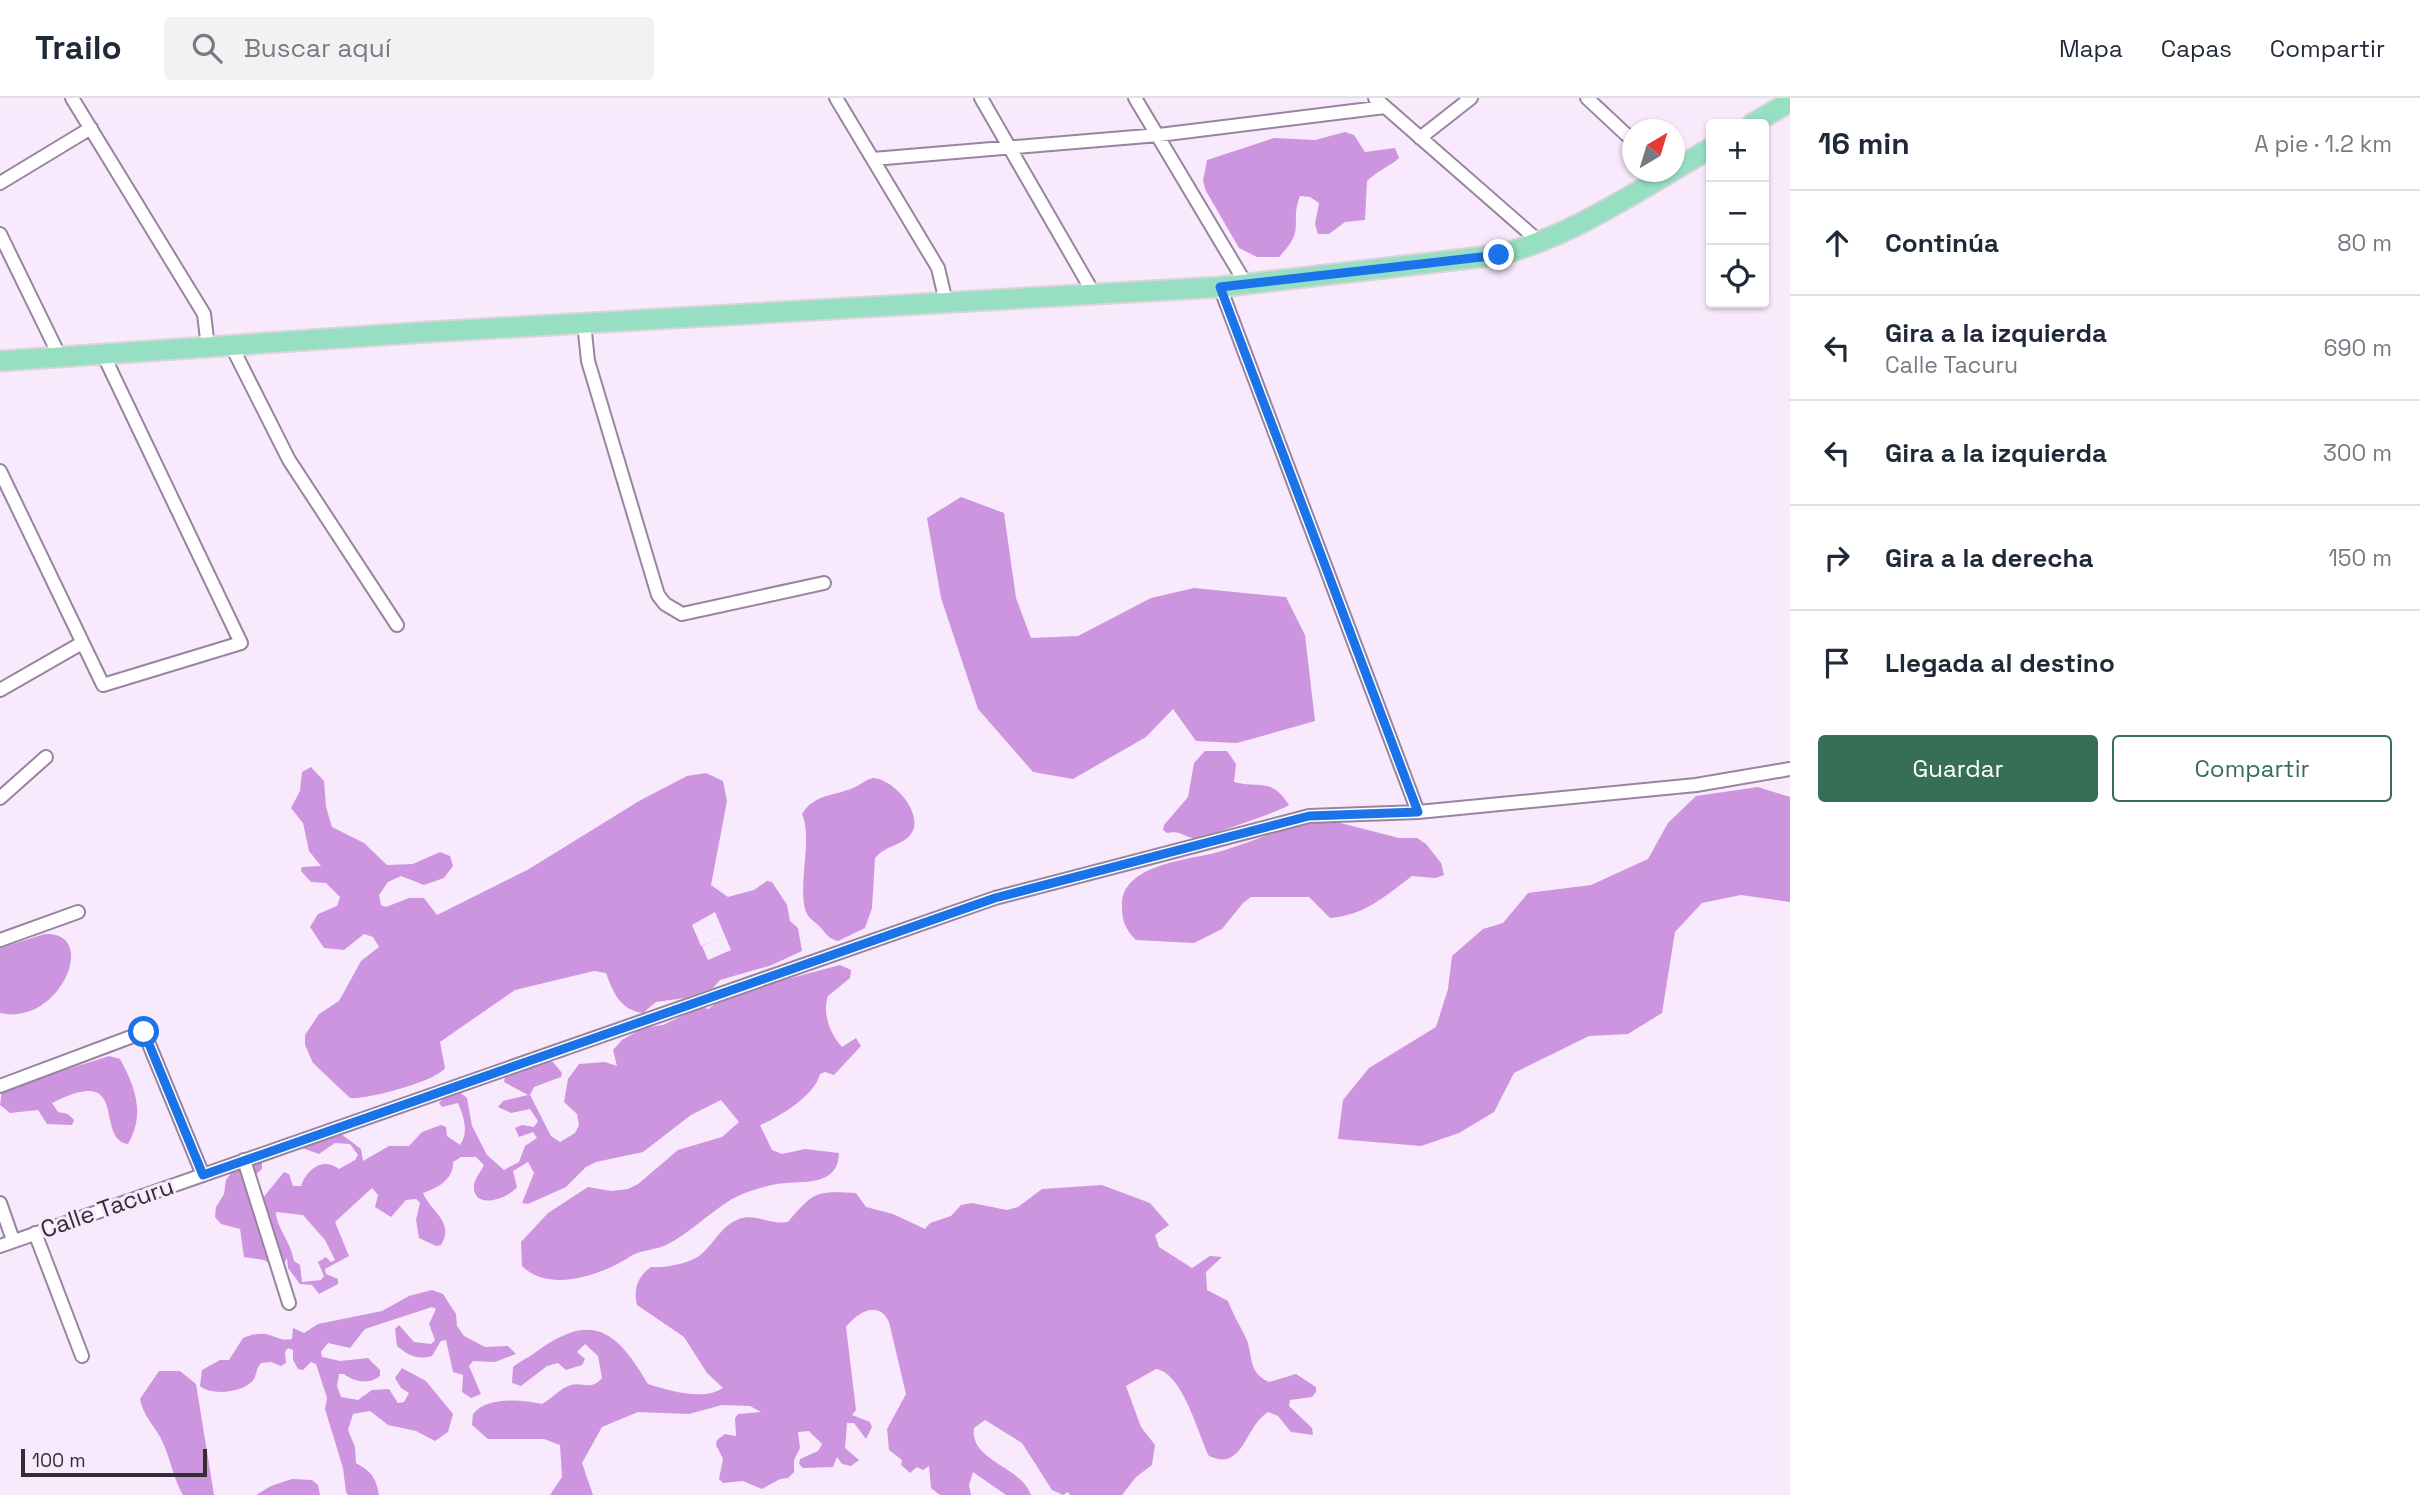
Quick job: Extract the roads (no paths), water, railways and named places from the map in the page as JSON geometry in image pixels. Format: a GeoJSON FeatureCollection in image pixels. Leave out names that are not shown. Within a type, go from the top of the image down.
{"type":"FeatureCollection","features":[{"type":"Feature","properties":{"kind":"main road"},"geometry":{"type":"LineString","coordinates":[[1761,119],[1790,102]]}},
{"type":"Feature","properties":{"kind":"main road"},"geometry":{"type":"LineString","coordinates":[[1685,163],[1706,151]]}},
{"type":"Feature","properties":{"kind":"main road"},"geometry":{"type":"LineString","coordinates":[[0,361],[584,323],[1220,287],[1499,255],[1542,243],[1577,227],[1652,182]]}},
{"type":"Feature","properties":{"kind":"street"},"geometry":{"type":"LineString","coordinates":[[72,98],[204,314],[208,347]]}},
{"type":"Feature","properties":{"kind":"street"},"geometry":{"type":"LineString","coordinates":[[836,98],[938,268],[946,302]]}},
{"type":"Feature","properties":{"kind":"street"},"geometry":{"type":"LineString","coordinates":[[981,98],[1094,294]]}},
{"type":"Feature","properties":{"kind":"street"},"geometry":{"type":"LineString","coordinates":[[1135,98],[1246,284]]}},
{"type":"Feature","properties":{"kind":"street"},"geometry":{"type":"LineString","coordinates":[[1420,138],[1471,98]]}},
{"type":"Feature","properties":{"kind":"street"},"geometry":{"type":"LineString","coordinates":[[1587,98],[1622,130]]}},
{"type":"Feature","properties":{"kind":"street"},"geometry":{"type":"LineString","coordinates":[[873,159],[1158,135],[1380,102],[1542,243]]}},
{"type":"Feature","properties":{"kind":"street"},"geometry":{"type":"LineString","coordinates":[[0,183],[91,128]]}},
{"type":"Feature","properties":{"kind":"street"},"geometry":{"type":"LineString","coordinates":[[0,234],[60,357]]}},
{"type":"Feature","properties":{"kind":"street"},"geometry":{"type":"LineString","coordinates":[[1220,287],[1418,812]]}},
{"type":"Feature","properties":{"kind":"street"},"geometry":{"type":"LineString","coordinates":[[584,323],[588,361],[657,595],[665,604],[682,614],[824,583]]}},
{"type":"Feature","properties":{"kind":"street"},"geometry":{"type":"LineString","coordinates":[[231,345],[289,460],[397,625]]}},
{"type":"Feature","properties":{"kind":"street"},"geometry":{"type":"LineString","coordinates":[[0,471],[103,685],[241,643],[103,354]]}},
{"type":"Feature","properties":{"kind":"street"},"geometry":{"type":"LineString","coordinates":[[0,690],[82,643]]}},
{"type":"Feature","properties":{"kind":"street"},"geometry":{"type":"LineString","coordinates":[[1,796],[47,757]]}},
{"type":"Feature","properties":{"kind":"street","name":"Calle Tacuru"},"geometry":{"type":"LineString","coordinates":[[0,1246],[995,898],[1309,816],[1418,812],[1696,785],[1790,769]]}},
{"type":"Feature","properties":{"kind":"street"},"geometry":{"type":"LineString","coordinates":[[0,940],[78,912]]}},
{"type":"Feature","properties":{"kind":"street"},"geometry":{"type":"LineString","coordinates":[[0,1086],[144,1032],[203,1175]]}},
{"type":"Feature","properties":{"kind":"street"},"geometry":{"type":"LineString","coordinates":[[244,1160],[289,1303]]}},
{"type":"Feature","properties":{"kind":"street"},"geometry":{"type":"LineString","coordinates":[[0,1203],[13,1240]]}},
{"type":"Feature","properties":{"kind":"street"},"geometry":{"type":"LineString","coordinates":[[35,1233],[82,1356]]}}]}
